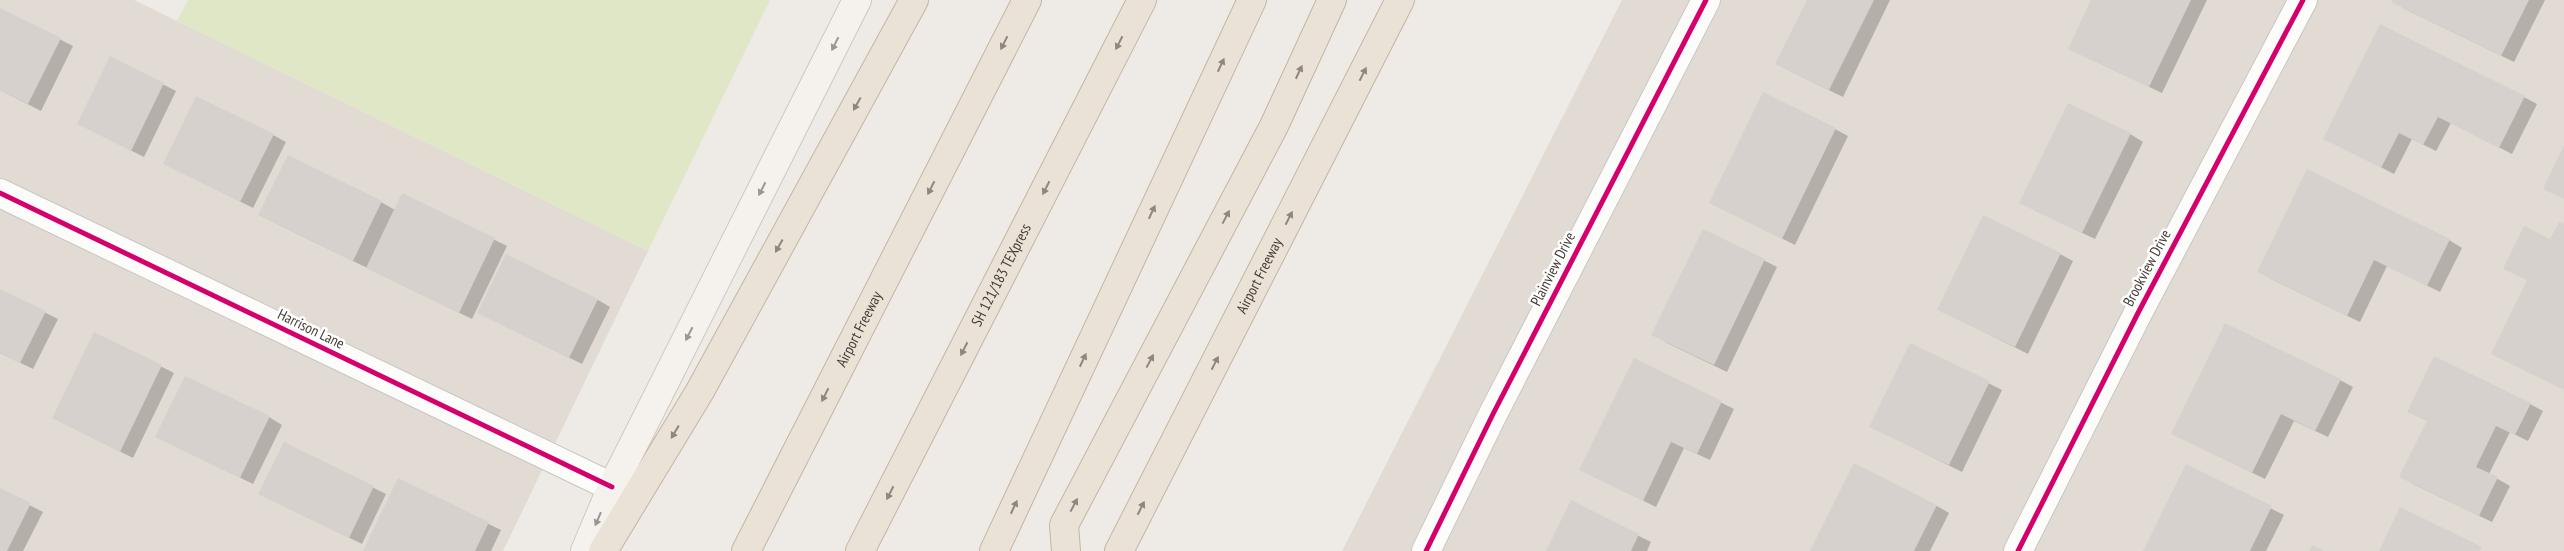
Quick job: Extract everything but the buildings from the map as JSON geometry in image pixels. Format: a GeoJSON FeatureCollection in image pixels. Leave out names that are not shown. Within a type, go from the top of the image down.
{"type":"FeatureCollection","features":[{"type":"Feature","properties":{"kind":"highway"},"geometry":{"type":"LineString","coordinates":[[603,551],[704,382],[914,0]]}},
{"type":"Feature","properties":{"kind":"highway","name":"Airport Freeway"},"geometry":{"type":"LineString","coordinates":[[746,551],[1026,0]]}},
{"type":"Feature","properties":{"kind":"highway","name":"SH 121/183 TEXpress"},"geometry":{"type":"LineString","coordinates":[[860,551],[1142,0]]}},
{"type":"Feature","properties":{"kind":"highway"},"geometry":{"type":"LineString","coordinates":[[994,551],[1252,0]]}},
{"type":"Feature","properties":{"kind":"highway"},"geometry":{"type":"LineString","coordinates":[[1066,551],[1064,525],[1274,126],[1332,0]]}},
{"type":"Feature","properties":{"kind":"highway","name":"Airport Freeway"},"geometry":{"type":"LineString","coordinates":[[1119,551],[1400,0]]}},
{"type":"Feature","properties":{"kind":"main road"},"geometry":{"type":"LineString","coordinates":[[585,551],[612,487],[857,0]]}},
{"type":"Feature","properties":{"kind":"street","name":"Plainview Drive"},"geometry":{"type":"LineString","coordinates":[[1426,551],[1493,414],[1706,0]]}},
{"type":"Feature","properties":{"kind":"street","name":"Brookview Drive"},"geometry":{"type":"LineString","coordinates":[[2018,551],[2138,313],[2303,0]]}},
{"type":"Feature","properties":{"kind":"street","name":"Harrison Lane"},"geometry":{"type":"LineString","coordinates":[[0,193],[612,487]]}},
{"type":"Feature","properties":{"kind":"shaded area"},"geometry":{"type":"Polygon","coordinates":[[[0,0],[134,0],[648,251],[503,551],[0,551],[0,0]]]}},
{"type":"Feature","properties":{"kind":"shaded area"},"geometry":{"type":"Polygon","coordinates":[[[1622,0],[2564,0],[2564,551],[1342,551],[1622,0]]]}},
{"type":"Feature","properties":{"kind":"green space"},"geometry":{"type":"Polygon","coordinates":[[[188,0],[770,0],[648,251],[177,21],[188,0]]]}},
{"type":"Feature","properties":{"kind":"cycle path"},"geometry":{"type":"LineString","coordinates":[[1426,551],[1493,414],[1706,0]]}},
{"type":"Feature","properties":{"kind":"cycle path"},"geometry":{"type":"LineString","coordinates":[[2018,551],[2138,313],[2303,0]]}},
{"type":"Feature","properties":{"kind":"cycle path"},"geometry":{"type":"LineString","coordinates":[[0,193],[612,487]]}}]}
